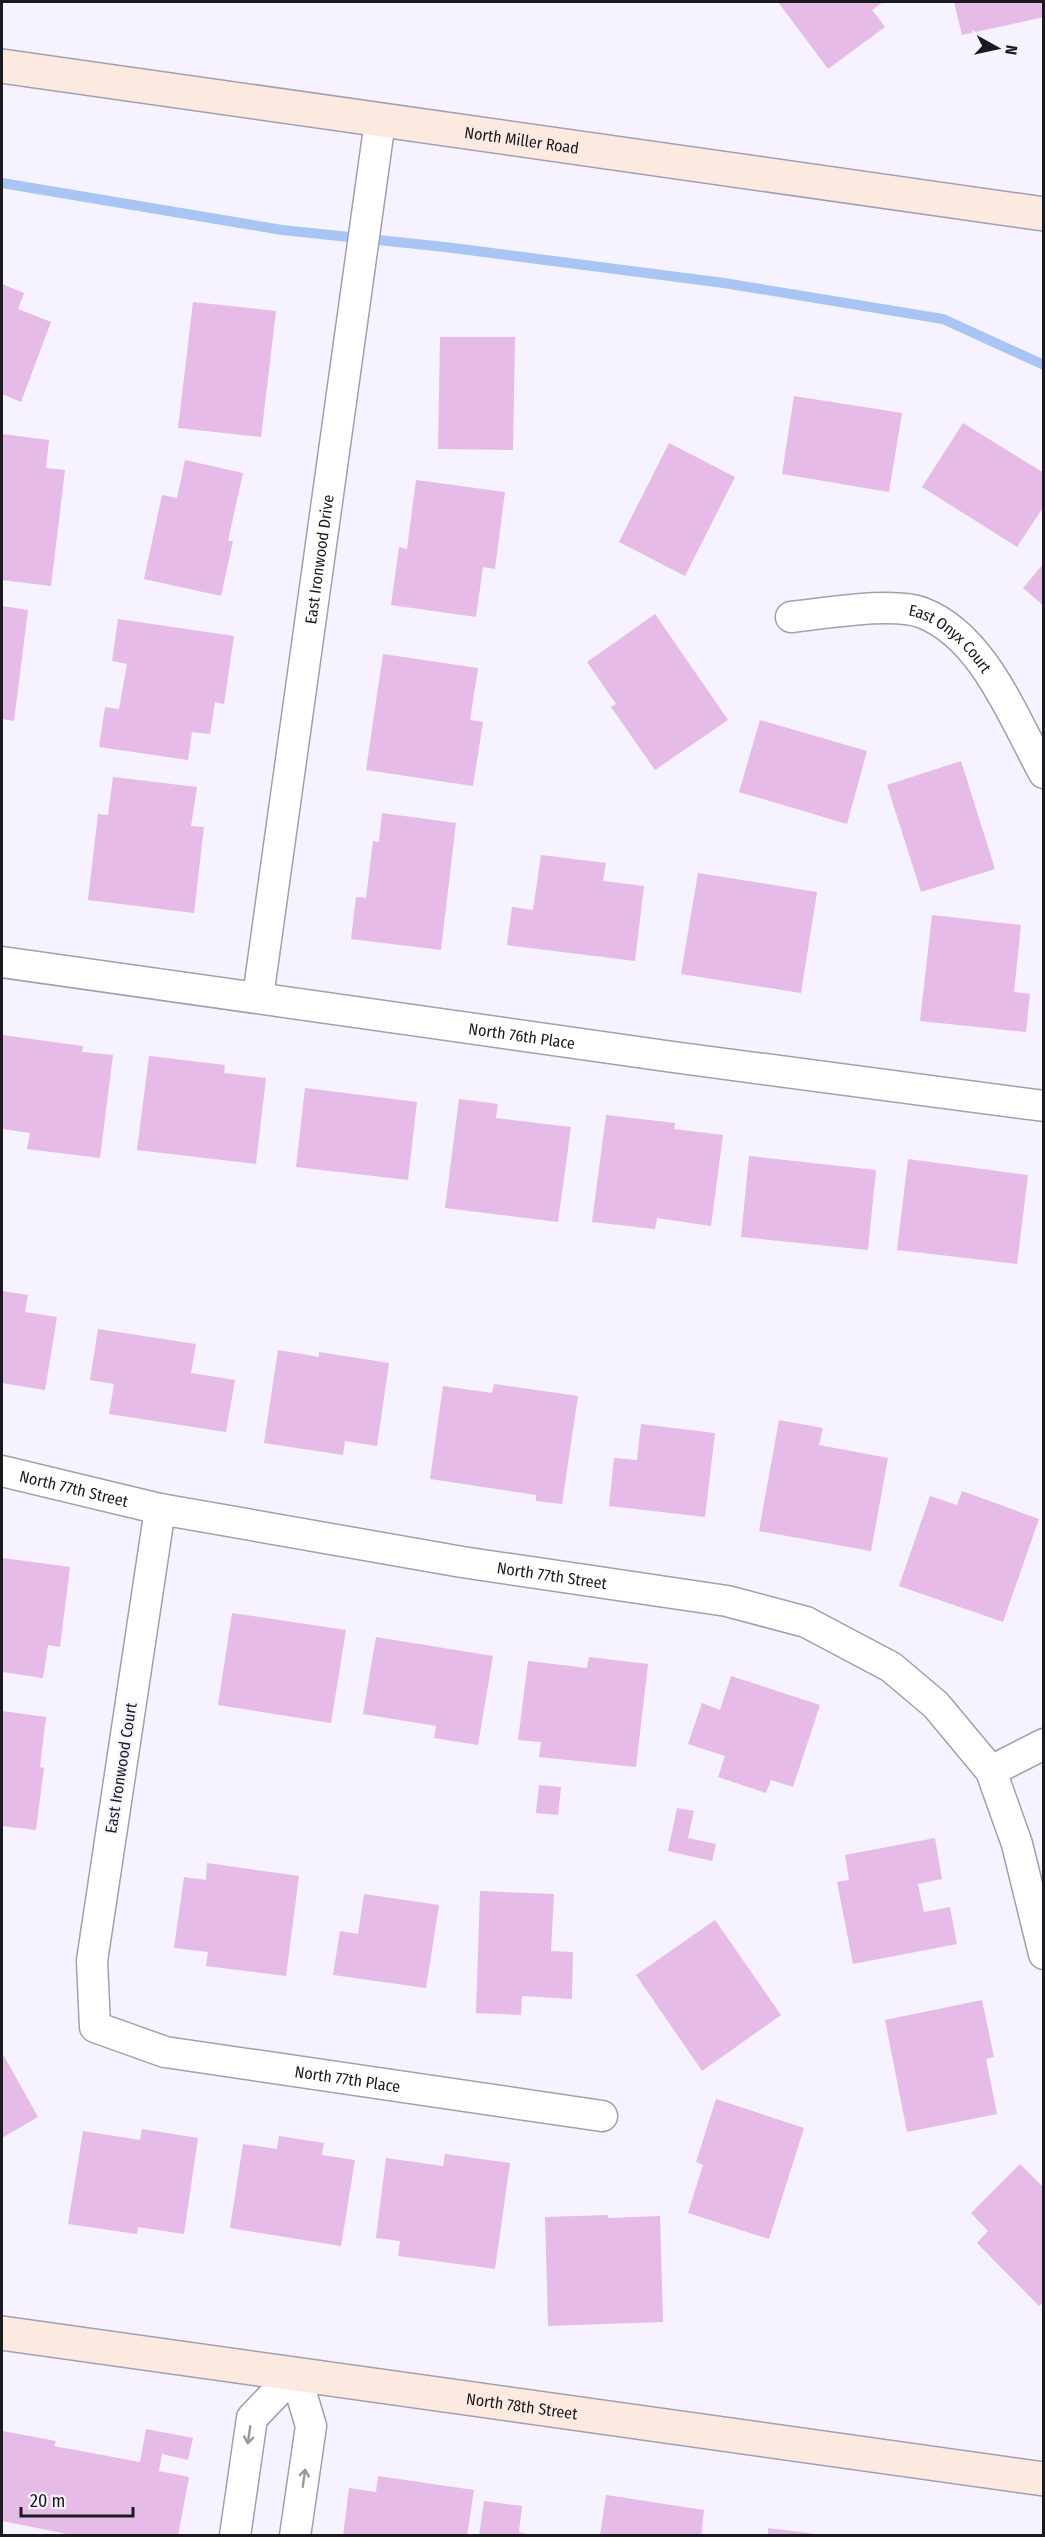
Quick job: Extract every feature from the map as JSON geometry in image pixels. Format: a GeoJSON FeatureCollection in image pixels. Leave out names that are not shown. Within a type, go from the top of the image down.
{"type":"FeatureCollection","features":[{"type":"Feature","properties":{"kind":"street","name":"North Miller Road"},"geometry":{"type":"LineString","coordinates":[[2,66],[1044,214]]}},
{"type":"Feature","properties":{"kind":"street","name":"East Ironwood Drive"},"geometry":{"type":"LineString","coordinates":[[258,997],[380,121]]}},
{"type":"Feature","properties":{"kind":"street","name":"East Onyx Court"},"geometry":{"type":"LineString","coordinates":[[791,617],[881,608],[921,612],[956,632],[986,666],[1044,773]]}},
{"type":"Feature","properties":{"kind":"street","name":"North 76th Place"},"geometry":{"type":"LineString","coordinates":[[2,962],[673,1058],[1044,1106]]}},
{"type":"Feature","properties":{"kind":"street","name":"North 77th Street"},"geometry":{"type":"LineString","coordinates":[[2,1471],[160,1509],[462,1562],[727,1601],[806,1622],[891,1666],[936,1705],[991,1771]]}},
{"type":"Feature","properties":{"kind":"street","name":"East Ironwood Court"},"geometry":{"type":"LineString","coordinates":[[96,2027],[92,1961],[160,1509]]}},
{"type":"Feature","properties":{"kind":"street"},"geometry":{"type":"LineString","coordinates":[[1044,1744],[991,1771],[1017,1844],[1044,1954]]}},
{"type":"Feature","properties":{"kind":"street","name":"North 77th Place"},"geometry":{"type":"LineString","coordinates":[[96,2027],[165,2052],[602,2116]]}},
{"type":"Feature","properties":{"kind":"street","name":"North 78th Street"},"geometry":{"type":"LineString","coordinates":[[2,2333],[1044,2479]]}},
{"type":"Feature","properties":{"kind":"street"},"geometry":{"type":"LineString","coordinates":[[235,2535],[252,2418],[295,2373],[311,2426],[295,2535]]}},
{"type":"Feature","properties":{"kind":"building"},"geometry":{"type":"Polygon","coordinates":[[[778,2],[883,2],[872,10],[885,27],[828,69],[778,2]]]}},
{"type":"Feature","properties":{"kind":"building"},"geometry":{"type":"Polygon","coordinates":[[[954,2],[1044,2],[1044,17],[962,35],[954,2]]]}},
{"type":"Feature","properties":{"kind":"building"},"geometry":{"type":"Polygon","coordinates":[[[2,284],[24,293],[18,309],[51,322],[21,402],[2,394],[2,284]]]}},
{"type":"Feature","properties":{"kind":"building"},"geometry":{"type":"Polygon","coordinates":[[[193,302],[276,311],[261,437],[178,428],[193,302]]]}},
{"type":"Feature","properties":{"kind":"building"},"geometry":{"type":"Polygon","coordinates":[[[440,337],[515,337],[513,450],[438,449],[440,337]]]}},
{"type":"Feature","properties":{"kind":"building"},"geometry":{"type":"Polygon","coordinates":[[[794,396],[902,413],[889,492],[782,474],[794,396]]]}},
{"type":"Feature","properties":{"kind":"building"},"geometry":{"type":"Polygon","coordinates":[[[963,423],[1044,473],[1044,506],[1017,547],[922,487],[963,423]]]}},
{"type":"Feature","properties":{"kind":"building"},"geometry":{"type":"Polygon","coordinates":[[[2,434],[49,440],[46,468],[65,470],[51,586],[2,580],[2,434]]]}},
{"type":"Feature","properties":{"kind":"building"},"geometry":{"type":"Polygon","coordinates":[[[669,443],[735,477],[685,576],[619,542],[669,443]]]}},
{"type":"Feature","properties":{"kind":"building"},"geometry":{"type":"Polygon","coordinates":[[[185,460],[243,473],[228,541],[233,541],[221,596],[144,579],[162,495],[177,498],[185,460]]]}},
{"type":"Feature","properties":{"kind":"building"},"geometry":{"type":"Polygon","coordinates":[[[416,480],[505,492],[495,569],[483,567],[476,617],[391,605],[399,547],[407,549],[416,480]]]}},
{"type":"Feature","properties":{"kind":"building"},"geometry":{"type":"Polygon","coordinates":[[[1044,563],[1044,606],[1023,588],[1044,563]]]}},
{"type":"Feature","properties":{"kind":"building"},"geometry":{"type":"Polygon","coordinates":[[[2,606],[28,610],[14,721],[2,719],[2,606]]]}},
{"type":"Feature","properties":{"kind":"building"},"geometry":{"type":"Polygon","coordinates":[[[655,614],[728,720],[655,770],[611,707],[616,704],[587,662],[655,614]]]}},
{"type":"Feature","properties":{"kind":"building"},"geometry":{"type":"Polygon","coordinates":[[[118,619],[234,636],[224,704],[215,702],[210,734],[192,732],[188,760],[99,747],[105,707],[119,709],[127,664],[112,661],[118,619]]]}},
{"type":"Feature","properties":{"kind":"building"},"geometry":{"type":"Polygon","coordinates":[[[383,654],[478,668],[470,720],[483,722],[473,786],[366,770],[383,654]]]}},
{"type":"Feature","properties":{"kind":"building"},"geometry":{"type":"Polygon","coordinates":[[[760,720],[867,751],[847,824],[739,792],[760,720]]]}},
{"type":"Feature","properties":{"kind":"building"},"geometry":{"type":"Polygon","coordinates":[[[961,761],[995,869],[921,892],[887,785],[961,761]]]}},
{"type":"Feature","properties":{"kind":"building"},"geometry":{"type":"Polygon","coordinates":[[[113,777],[197,787],[191,826],[204,827],[194,913],[88,900],[98,814],[108,815],[113,777]]]}},
{"type":"Feature","properties":{"kind":"building"},"geometry":{"type":"Polygon","coordinates":[[[382,813],[456,823],[441,950],[351,939],[356,897],[366,898],[373,841],[379,842],[382,813]]]}},
{"type":"Feature","properties":{"kind":"building"},"geometry":{"type":"Polygon","coordinates":[[[541,855],[606,863],[603,881],[644,886],[635,961],[507,945],[512,907],[533,910],[541,855]]]}},
{"type":"Feature","properties":{"kind":"building"},"geometry":{"type":"Polygon","coordinates":[[[698,873],[817,892],[801,993],[681,974],[698,873]]]}},
{"type":"Feature","properties":{"kind":"building"},"geometry":{"type":"Polygon","coordinates":[[[932,915],[1021,925],[1014,992],[1030,994],[1026,1032],[920,1021],[932,915]]]}},
{"type":"Feature","properties":{"kind":"building"},"geometry":{"type":"Polygon","coordinates":[[[2,1035],[83,1046],[82,1052],[113,1055],[100,1158],[27,1149],[30,1133],[2,1129],[2,1035]]]}},
{"type":"Feature","properties":{"kind":"building"},"geometry":{"type":"Polygon","coordinates":[[[149,1056],[225,1065],[224,1073],[266,1078],[256,1164],[137,1150],[149,1056]]]}},
{"type":"Feature","properties":{"kind":"building"},"geometry":{"type":"Polygon","coordinates":[[[305,1088],[417,1102],[408,1180],[296,1167],[305,1088]]]}},
{"type":"Feature","properties":{"kind":"building"},"geometry":{"type":"Polygon","coordinates":[[[459,1099],[498,1104],[496,1118],[571,1127],[558,1222],[445,1208],[459,1099]]]}},
{"type":"Feature","properties":{"kind":"building"},"geometry":{"type":"Polygon","coordinates":[[[606,1115],[675,1123],[674,1129],[723,1135],[711,1226],[657,1218],[655,1229],[592,1222],[606,1115]]]}},
{"type":"Feature","properties":{"kind":"building"},"geometry":{"type":"Polygon","coordinates":[[[749,1156],[876,1170],[868,1250],[741,1237],[749,1156]]]}},
{"type":"Feature","properties":{"kind":"building"},"geometry":{"type":"Polygon","coordinates":[[[908,1159],[1028,1175],[1017,1264],[897,1250],[908,1159]]]}},
{"type":"Feature","properties":{"kind":"building"},"geometry":{"type":"Polygon","coordinates":[[[2,1291],[28,1295],[25,1312],[57,1317],[45,1390],[2,1383],[2,1291]]]}},
{"type":"Feature","properties":{"kind":"building"},"geometry":{"type":"Polygon","coordinates":[[[98,1329],[196,1344],[191,1373],[235,1380],[226,1432],[109,1414],[114,1384],[90,1380],[98,1329]]]}},
{"type":"Feature","properties":{"kind":"building"},"geometry":{"type":"Polygon","coordinates":[[[278,1350],[319,1357],[319,1352],[389,1363],[377,1446],[345,1441],[343,1455],[264,1443],[278,1350]]]}},
{"type":"Feature","properties":{"kind":"building"},"geometry":{"type":"Polygon","coordinates":[[[494,1384],[578,1396],[562,1504],[536,1501],[536,1495],[430,1479],[443,1386],[492,1393],[494,1384]]]}},
{"type":"Feature","properties":{"kind":"building"},"geometry":{"type":"Polygon","coordinates":[[[779,1420],[823,1428],[819,1445],[888,1458],[871,1551],[759,1531],[779,1420]]]}},
{"type":"Feature","properties":{"kind":"building"},"geometry":{"type":"Polygon","coordinates":[[[641,1424],[715,1433],[705,1517],[609,1506],[614,1458],[637,1460],[641,1424]]]}},
{"type":"Feature","properties":{"kind":"building"},"geometry":{"type":"Polygon","coordinates":[[[962,1491],[1039,1519],[1003,1622],[899,1586],[930,1496],[957,1505],[962,1491]]]}},
{"type":"Feature","properties":{"kind":"building"},"geometry":{"type":"Polygon","coordinates":[[[2,1558],[70,1567],[60,1647],[48,1645],[43,1678],[2,1672],[2,1558]]]}},
{"type":"Feature","properties":{"kind":"building"},"geometry":{"type":"Polygon","coordinates":[[[232,1613],[346,1630],[331,1723],[218,1705],[232,1613]]]}},
{"type":"Feature","properties":{"kind":"building"},"geometry":{"type":"Polygon","coordinates":[[[376,1637],[493,1656],[478,1745],[434,1738],[436,1726],[363,1714],[376,1637]]]}},
{"type":"Feature","properties":{"kind":"building"},"geometry":{"type":"Polygon","coordinates":[[[589,1657],[648,1664],[636,1767],[539,1757],[541,1742],[518,1740],[528,1661],[587,1668],[589,1657]]]}},
{"type":"Feature","properties":{"kind":"building"},"geometry":{"type":"Polygon","coordinates":[[[731,1676],[820,1705],[793,1787],[771,1780],[766,1793],[718,1777],[725,1756],[688,1744],[702,1703],[720,1710],[731,1676]]]}},
{"type":"Feature","properties":{"kind":"building"},"geometry":{"type":"Polygon","coordinates":[[[2,1711],[46,1717],[40,1767],[44,1768],[36,1830],[2,1826],[2,1711]]]}},
{"type":"Feature","properties":{"kind":"building"},"geometry":{"type":"Polygon","coordinates":[[[539,1785],[561,1787],[558,1815],[536,1813],[539,1785]]]}},
{"type":"Feature","properties":{"kind":"building"},"geometry":{"type":"Polygon","coordinates":[[[677,1808],[694,1811],[688,1838],[716,1844],[712,1861],[668,1851],[677,1808]]]}},
{"type":"Feature","properties":{"kind":"building"},"geometry":{"type":"Polygon","coordinates":[[[935,1838],[942,1879],[918,1884],[924,1912],[950,1907],[957,1944],[853,1964],[837,1882],[849,1880],[845,1855],[935,1838]]]}},
{"type":"Feature","properties":{"kind":"building"},"geometry":{"type":"Polygon","coordinates":[[[207,1863],[299,1876],[286,1976],[206,1966],[208,1952],[174,1948],[184,1877],[206,1880],[207,1863]]]}},
{"type":"Feature","properties":{"kind":"building"},"geometry":{"type":"Polygon","coordinates":[[[480,1891],[554,1894],[551,1951],[573,1952],[572,1999],[522,1996],[521,2015],[476,2013],[480,1891]]]}},
{"type":"Feature","properties":{"kind":"building"},"geometry":{"type":"Polygon","coordinates":[[[364,1894],[439,1905],[426,1988],[333,1975],[340,1931],[358,1934],[364,1894]]]}},
{"type":"Feature","properties":{"kind":"building"},"geometry":{"type":"Polygon","coordinates":[[[715,1920],[781,2015],[702,2071],[636,1975],[715,1920]]]}},
{"type":"Feature","properties":{"kind":"building"},"geometry":{"type":"Polygon","coordinates":[[[982,2000],[994,2057],[986,2059],[997,2114],[907,2132],[885,2020],[982,2000]]]}},
{"type":"Feature","properties":{"kind":"building"},"geometry":{"type":"Polygon","coordinates":[[[4,2056],[38,2117],[2,2138],[2,2057],[4,2056]]]}},
{"type":"Feature","properties":{"kind":"building"},"geometry":{"type":"Polygon","coordinates":[[[716,2099],[804,2128],[769,2239],[688,2213],[703,2165],[696,2162],[716,2099]]]}},
{"type":"Feature","properties":{"kind":"building"},"geometry":{"type":"Polygon","coordinates":[[[142,2129],[198,2138],[184,2234],[138,2227],[137,2234],[68,2224],[83,2131],[140,2140],[142,2129]]]}},
{"type":"Feature","properties":{"kind":"building"},"geometry":{"type":"Polygon","coordinates":[[[279,2136],[324,2143],[322,2155],[355,2160],[341,2246],[230,2228],[243,2144],[277,2149],[279,2136]]]}},
{"type":"Feature","properties":{"kind":"building"},"geometry":{"type":"Polygon","coordinates":[[[445,2154],[510,2163],[495,2269],[398,2256],[400,2241],[376,2238],[386,2158],[443,2166],[445,2154]]]}},
{"type":"Feature","properties":{"kind":"building"},"geometry":{"type":"Polygon","coordinates":[[[1020,2164],[1044,2188],[1044,2301],[1039,2306],[977,2243],[988,2231],[971,2213],[1020,2164]]]}},
{"type":"Feature","properties":{"kind":"building"},"geometry":{"type":"Polygon","coordinates":[[[608,2215],[608,2218],[660,2216],[663,2322],[548,2326],[545,2217],[608,2215]]]}},
{"type":"Feature","properties":{"kind":"building"},"geometry":{"type":"Polygon","coordinates":[[[146,2429],[193,2438],[188,2460],[162,2454],[159,2471],[189,2477],[178,2536],[77,2536],[2,2521],[3,2431],[56,2441],[54,2446],[140,2462],[146,2429]]]}},
{"type":"Feature","properties":{"kind":"building"},"geometry":{"type":"Polygon","coordinates":[[[378,2476],[474,2490],[467,2536],[343,2536],[349,2488],[376,2492],[378,2476]]]}},
{"type":"Feature","properties":{"kind":"building"},"geometry":{"type":"Polygon","coordinates":[[[606,2495],[704,2510],[701,2536],[600,2536],[606,2495]]]}},
{"type":"Feature","properties":{"kind":"building"},"geometry":{"type":"Polygon","coordinates":[[[484,2501],[522,2506],[519,2532],[535,2536],[479,2536],[484,2501]]]}},
{"type":"Feature","properties":{"kind":"building"},"geometry":{"type":"Polygon","coordinates":[[[768,2528],[816,2534],[816,2536],[768,2536],[768,2528]]]}},
{"type":"Feature","properties":{"kind":"waterway"},"geometry":{"type":"LineString","coordinates":[[2,183],[282,230],[445,247],[724,283],[943,319],[1044,365]]}}]}
